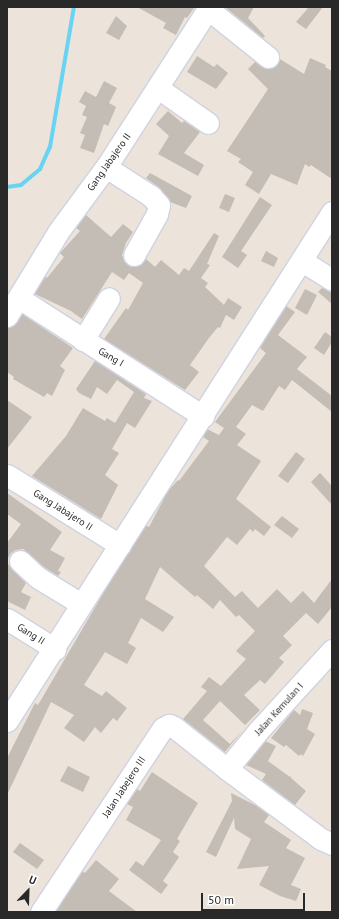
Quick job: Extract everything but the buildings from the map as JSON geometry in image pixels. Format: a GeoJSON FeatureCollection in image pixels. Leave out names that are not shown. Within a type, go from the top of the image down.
{"type":"FeatureCollection","features":[{"type":"Feature","properties":{"kind":"street"},"geometry":{"type":"LineString","coordinates":[[209,8],[268,57]]}},
{"type":"Feature","properties":{"kind":"street","name":"Gang Jabajero II"},"geometry":{"type":"LineString","coordinates":[[7,316],[58,232],[106,167],[209,8]]}},
{"type":"Feature","properties":{"kind":"street"},"geometry":{"type":"LineString","coordinates":[[158,88],[208,123]]}},
{"type":"Feature","properties":{"kind":"street"},"geometry":{"type":"LineString","coordinates":[[106,167],[151,196],[159,205],[157,214],[134,255]]}},
{"type":"Feature","properties":{"kind":"street"},"geometry":{"type":"LineString","coordinates":[[7,721],[332,212]]}},
{"type":"Feature","properties":{"kind":"street"},"geometry":{"type":"LineString","coordinates":[[302,261],[332,280]]}},
{"type":"Feature","properties":{"kind":"street","name":"Gang I"},"geometry":{"type":"LineString","coordinates":[[19,298],[203,416]]}},
{"type":"Feature","properties":{"kind":"street"},"geometry":{"type":"LineString","coordinates":[[83,340],[109,298]]}},
{"type":"Feature","properties":{"kind":"street","name":"Gang Jabajero II"},"geometry":{"type":"LineString","coordinates":[[7,475],[120,545]]}},
{"type":"Feature","properties":{"kind":"street"},"geometry":{"type":"LineString","coordinates":[[20,561],[37,577],[82,604]]}},
{"type":"Feature","properties":{"kind":"street","name":"Gang II"},"geometry":{"type":"LineString","coordinates":[[7,619],[55,648]]}},
{"type":"Feature","properties":{"kind":"street","name":"Jalan Kemulan I"},"geometry":{"type":"LineString","coordinates":[[227,769],[258,731],[332,650]]}},
{"type":"Feature","properties":{"kind":"street","name":"Jalan Jabejero III"},"geometry":{"type":"LineString","coordinates":[[41,912],[163,728],[169,725],[174,727],[227,769]]}},
{"type":"Feature","properties":{"kind":"street"},"geometry":{"type":"LineString","coordinates":[[227,769],[321,839],[332,844]]}},
{"type":"Feature","properties":{"kind":"waterway"},"geometry":{"type":"LineString","coordinates":[[7,187],[21,185],[40,169],[50,147],[74,7]]}}]}
